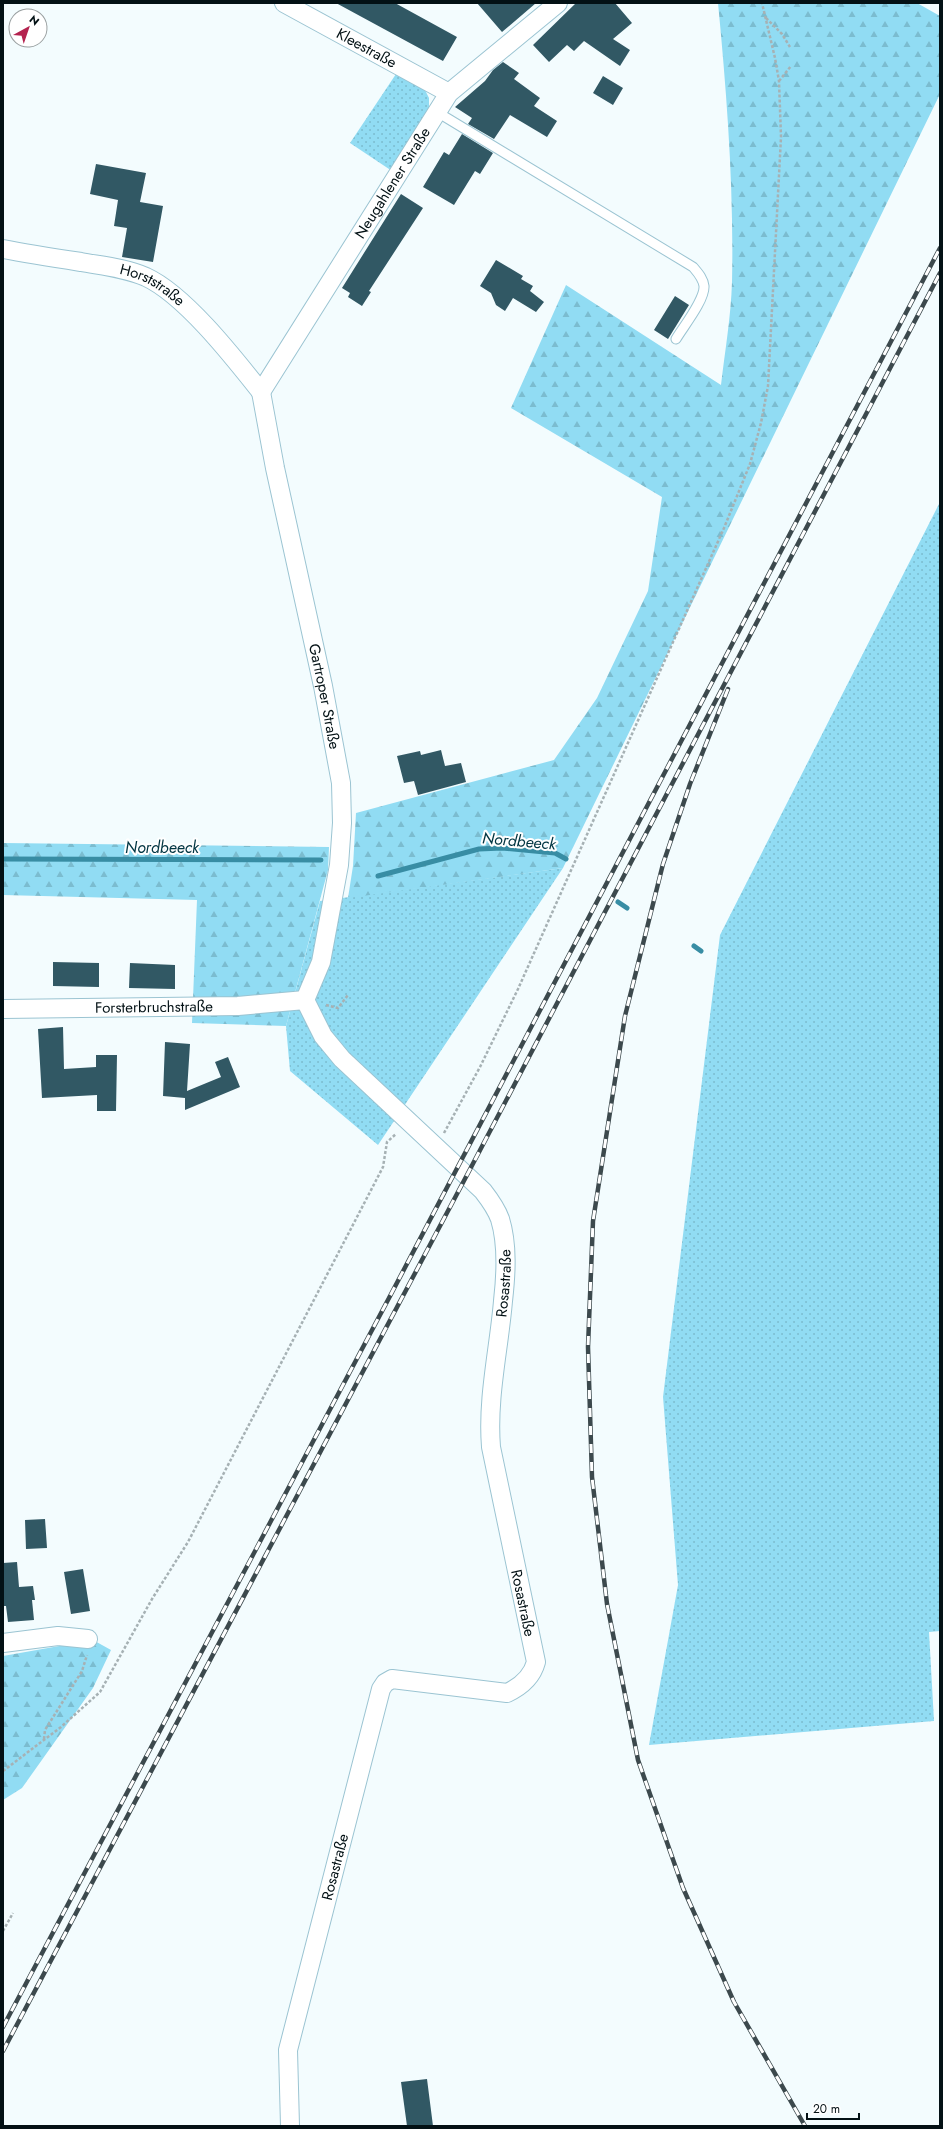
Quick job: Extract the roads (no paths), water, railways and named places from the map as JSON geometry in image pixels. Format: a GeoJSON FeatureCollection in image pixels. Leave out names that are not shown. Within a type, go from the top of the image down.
{"type":"FeatureCollection","features":[{"type":"Feature","properties":{"kind":"street","name":"Kleestraße"},"geometry":{"type":"LineString","coordinates":[[284,3],[449,93]]}},
{"type":"Feature","properties":{"kind":"street","name":"Neugahlener Straße"},"geometry":{"type":"LineString","coordinates":[[261,392],[449,93],[558,3]]}},
{"type":"Feature","properties":{"kind":"street","name":"Horststraße"},"geometry":{"type":"LineString","coordinates":[[3,249],[113,267],[136,273],[156,282],[189,310],[216,338],[261,392]]}},
{"type":"Feature","properties":{"kind":"street","name":"Gartroper Straße"},"geometry":{"type":"LineString","coordinates":[[261,392],[274,468],[323,686],[341,783],[342,823],[339,865],[321,962],[305,1000]]}},
{"type":"Feature","properties":{"kind":"street","name":"Forsterbruchstraße"},"geometry":{"type":"LineString","coordinates":[[3,1009],[238,1006],[305,1000]]}},
{"type":"Feature","properties":{"kind":"street","name":"Rosastraße"},"geometry":{"type":"LineString","coordinates":[[290,2126],[288,2050],[381,1689],[385,1682],[392,1679],[507,1693],[519,1688],[527,1680],[533,1672],[536,1662],[490,1441],[493,1382],[506,1273],[506,1258],[500,1220],[495,1208],[483,1191],[342,1059],[324,1036],[305,1000]]}},
{"type":"Feature","properties":{"kind":"street"},"geometry":{"type":"LineString","coordinates":[[3,1643],[58,1636],[88,1639]]}},
{"type":"Feature","properties":{"kind":"lane"},"geometry":{"type":"LineString","coordinates":[[437,112],[692,267],[701,276],[704,286],[700,300],[676,339]]}},
{"type":"Feature","properties":{"kind":"waterway","name":"Nordbeeck"},"geometry":{"type":"LineString","coordinates":[[378,876],[479,849],[502,848],[555,853],[566,859]]}},
{"type":"Feature","properties":{"kind":"waterway","name":"Nordbeeck"},"geometry":{"type":"LineString","coordinates":[[3,859],[321,860]]}},
{"type":"Feature","properties":{"kind":"waterway","name":"Nordbeeck"},"geometry":{"type":"LineString","coordinates":[[618,902],[627,908]]}},
{"type":"Feature","properties":{"kind":"waterway","name":"Nordbeeck"},"geometry":{"type":"LineString","coordinates":[[694,946],[701,951]]}},
{"type":"Feature","properties":{"kind":"railway"},"geometry":{"type":"LineString","coordinates":[[3,2027],[389,1298],[940,248]]}},
{"type":"Feature","properties":{"kind":"railway"},"geometry":{"type":"LineString","coordinates":[[3,2051],[467,1175],[940,273]]}},
{"type":"Feature","properties":{"kind":"railway"},"geometry":{"type":"LineString","coordinates":[[728,689],[690,784],[663,864],[625,1016],[593,1221],[588,1347],[592,1477],[607,1604],[638,1760],[683,1888],[734,2002],[805,2126]]}}]}
